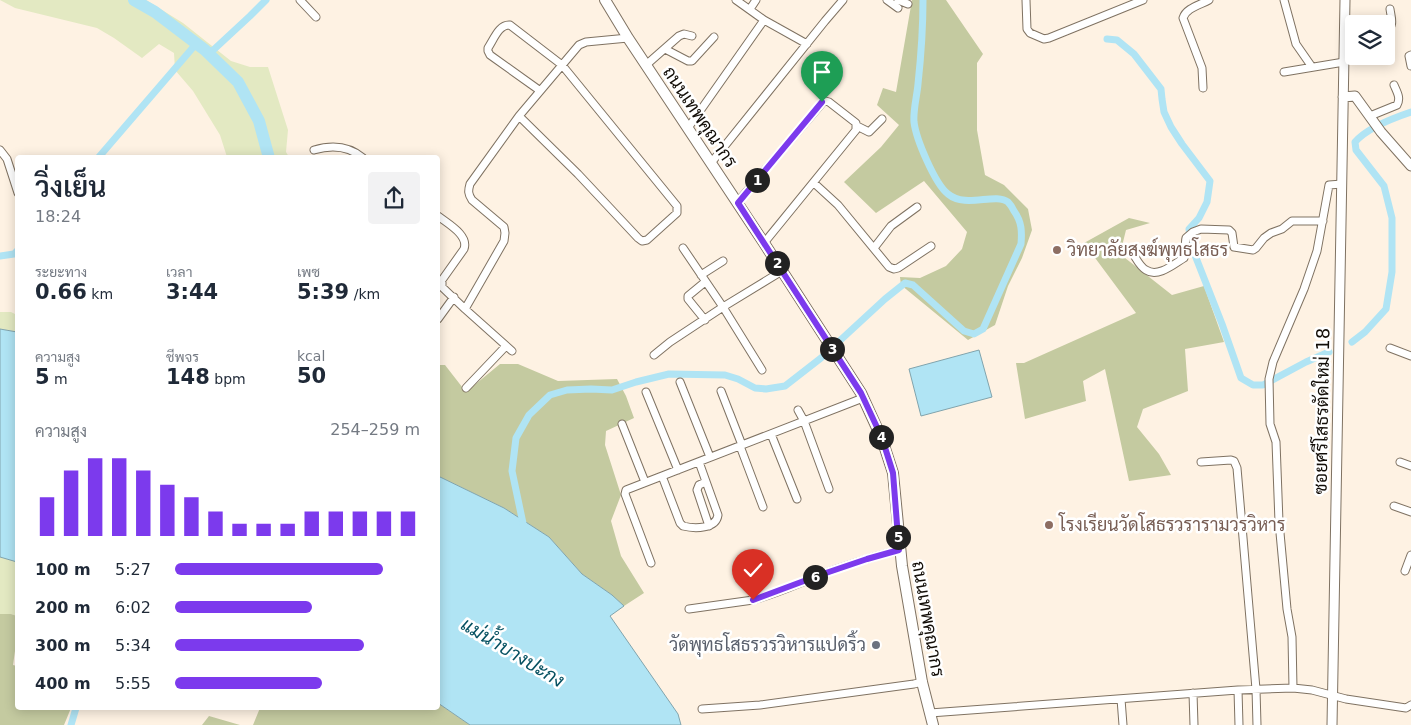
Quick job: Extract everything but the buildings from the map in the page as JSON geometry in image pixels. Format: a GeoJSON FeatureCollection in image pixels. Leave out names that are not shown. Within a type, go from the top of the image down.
{"type":"FeatureCollection","features":[{"type":"Feature","properties":{"kind":"main road","name":"ถนนเทพคุณากร"},"geometry":{"type":"LineString","coordinates":[[605,0],[863,398],[882,438],[893,473],[899,550],[922,682],[933,725]]}},
{"type":"Feature","properties":{"kind":"street"},"geometry":{"type":"LineString","coordinates":[[300,0],[316,17]]}},
{"type":"Feature","properties":{"kind":"street"},"geometry":{"type":"LineString","coordinates":[[736,0],[764,20],[807,44]]}},
{"type":"Feature","properties":{"kind":"street"},"geometry":{"type":"LineString","coordinates":[[750,9],[756,0]]}},
{"type":"Feature","properties":{"kind":"street"},"geometry":{"type":"LineString","coordinates":[[711,163],[844,0]]}},
{"type":"Feature","properties":{"kind":"street"},"geometry":{"type":"LineString","coordinates":[[887,0],[898,8]]}},
{"type":"Feature","properties":{"kind":"street"},"geometry":{"type":"LineString","coordinates":[[898,0],[908,4]]}},
{"type":"Feature","properties":{"kind":"street"},"geometry":{"type":"LineString","coordinates":[[1026,0],[1028,29],[1030,33],[1044,39],[1143,0]]}},
{"type":"Feature","properties":{"kind":"street"},"geometry":{"type":"LineString","coordinates":[[1202,88],[1202,68],[1183,18],[1187,11],[1209,0]]}},
{"type":"Feature","properties":{"kind":"street"},"geometry":{"type":"LineString","coordinates":[[1284,0],[1296,44],[1312,67]]}},
{"type":"Feature","properties":{"kind":"street","name":"ซอยศรีโสธรตัดใหม่ 18"},"geometry":{"type":"LineString","coordinates":[[1332,725],[1345,0]]}},
{"type":"Feature","properties":{"kind":"street"},"geometry":{"type":"LineString","coordinates":[[1390,9],[1391,15]]}},
{"type":"Feature","properties":{"kind":"street"},"geometry":{"type":"LineString","coordinates":[[688,128],[764,20]]}},
{"type":"Feature","properties":{"kind":"street"},"geometry":{"type":"LineString","coordinates":[[519,116],[642,241],[647,240],[677,213],[677,206],[562,66],[510,25],[502,27],[488,48],[490,55],[540,90]]}},
{"type":"Feature","properties":{"kind":"street"},"geometry":{"type":"LineString","coordinates":[[646,65],[684,34],[692,36]]}},
{"type":"Feature","properties":{"kind":"street"},"geometry":{"type":"LineString","coordinates":[[665,49],[688,61],[692,61],[714,37]]}},
{"type":"Feature","properties":{"kind":"street"},"geometry":{"type":"LineString","coordinates":[[466,308],[504,241],[505,233],[504,227],[472,200],[468,190],[470,184],[519,116],[581,44],[628,38]]}},
{"type":"Feature","properties":{"kind":"street"},"geometry":{"type":"LineString","coordinates":[[1411,55],[1408,56],[1411,66]]}},
{"type":"Feature","properties":{"kind":"street"},"geometry":{"type":"LineString","coordinates":[[1284,72],[1344,62]]}},
{"type":"Feature","properties":{"kind":"street"},"geometry":{"type":"LineString","coordinates":[[1371,118],[1397,105],[1399,95],[1394,85]]}},
{"type":"Feature","properties":{"kind":"street"},"geometry":{"type":"LineString","coordinates":[[1343,97],[1355,96],[1411,166]]}},
{"type":"Feature","properties":{"kind":"street"},"geometry":{"type":"LineString","coordinates":[[738,203],[822,102],[830,102],[856,123],[857,126],[869,132],[882,119]]}},
{"type":"Feature","properties":{"kind":"street"},"geometry":{"type":"LineString","coordinates":[[764,243],[814,183],[856,130],[857,126]]}},
{"type":"Feature","properties":{"kind":"street"},"geometry":{"type":"LineString","coordinates":[[314,150],[324,147],[346,148],[358,155]]}},
{"type":"Feature","properties":{"kind":"street"},"geometry":{"type":"LineString","coordinates":[[0,150],[7,159],[15,184]]}},
{"type":"Feature","properties":{"kind":"street"},"geometry":{"type":"LineString","coordinates":[[814,183],[834,201],[889,268],[898,268],[931,246]]}},
{"type":"Feature","properties":{"kind":"street"},"geometry":{"type":"LineString","coordinates":[[1293,688],[1292,637],[1286,609],[1279,522],[1276,442],[1270,424],[1269,379],[1317,251],[1330,185],[1342,184]]}},
{"type":"Feature","properties":{"kind":"street"},"geometry":{"type":"LineString","coordinates":[[874,248],[891,226],[917,207]]}},
{"type":"Feature","properties":{"kind":"street"},"geometry":{"type":"LineString","coordinates":[[440,218],[465,240],[464,249],[442,280],[442,287],[512,351]]}},
{"type":"Feature","properties":{"kind":"street"},"geometry":{"type":"LineString","coordinates":[[1135,257],[1146,271],[1165,270],[1184,258],[1186,252],[1185,239],[1200,229],[1229,230],[1232,234],[1234,247],[1253,250],[1264,238],[1292,222],[1323,221]]}},
{"type":"Feature","properties":{"kind":"street"},"geometry":{"type":"LineString","coordinates":[[683,248],[723,307],[762,370]]}},
{"type":"Feature","properties":{"kind":"street"},"geometry":{"type":"LineString","coordinates":[[705,320],[688,299],[688,296],[703,278],[723,261]]}},
{"type":"Feature","properties":{"kind":"street"},"geometry":{"type":"LineString","coordinates":[[654,355],[670,342],[723,307],[782,271]]}},
{"type":"Feature","properties":{"kind":"street"},"geometry":{"type":"LineString","coordinates":[[440,316],[454,297]]}},
{"type":"Feature","properties":{"kind":"street"},"geometry":{"type":"LineString","coordinates":[[466,388],[506,346]]}},
{"type":"Feature","properties":{"kind":"street"},"geometry":{"type":"LineString","coordinates":[[1390,348],[1411,356]]}},
{"type":"Feature","properties":{"kind":"street"},"geometry":{"type":"LineString","coordinates":[[680,382],[710,457]]}},
{"type":"Feature","properties":{"kind":"street"},"geometry":{"type":"LineString","coordinates":[[721,391],[763,507]]}},
{"type":"Feature","properties":{"kind":"street"},"geometry":{"type":"LineString","coordinates":[[646,392],[678,470]]}},
{"type":"Feature","properties":{"kind":"street"},"geometry":{"type":"LineString","coordinates":[[651,563],[625,494],[626,490],[863,398]]}},
{"type":"Feature","properties":{"kind":"street"},"geometry":{"type":"LineString","coordinates":[[798,410],[804,421],[829,489]]}},
{"type":"Feature","properties":{"kind":"street"},"geometry":{"type":"LineString","coordinates":[[622,424],[645,482]]}},
{"type":"Feature","properties":{"kind":"street"},"geometry":{"type":"LineString","coordinates":[[771,434],[796,499]]}},
{"type":"Feature","properties":{"kind":"street"},"geometry":{"type":"LineString","coordinates":[[1201,462],[1231,460],[1234,461],[1237,468],[1256,689],[1257,725]]}},
{"type":"Feature","properties":{"kind":"street"},"geometry":{"type":"LineString","coordinates":[[662,476],[680,523],[683,526],[709,526],[718,520],[718,515],[699,462]]}},
{"type":"Feature","properties":{"kind":"street"},"geometry":{"type":"LineString","coordinates":[[1400,462],[1411,466]]}},
{"type":"Feature","properties":{"kind":"street"},"geometry":{"type":"LineString","coordinates":[[706,482],[699,485],[698,490],[709,526]]}},
{"type":"Feature","properties":{"kind":"street"},"geometry":{"type":"LineString","coordinates":[[1394,506],[1411,512]]}},
{"type":"Feature","properties":{"kind":"street"},"geometry":{"type":"LineString","coordinates":[[689,609],[745,602],[763,597],[820,575],[899,550]]}},
{"type":"Feature","properties":{"kind":"street"},"geometry":{"type":"LineString","coordinates":[[1405,571],[1411,555]]}},
{"type":"Feature","properties":{"kind":"street"},"geometry":{"type":"LineString","coordinates":[[702,709],[775,704],[922,682]]}},
{"type":"Feature","properties":{"kind":"street"},"geometry":{"type":"LineString","coordinates":[[930,713],[1193,693],[1293,688],[1406,708],[1411,705]]}},
{"type":"Feature","properties":{"kind":"street"},"geometry":{"type":"LineString","coordinates":[[1238,690],[1239,725]]}},
{"type":"Feature","properties":{"kind":"street"},"geometry":{"type":"LineString","coordinates":[[1193,693],[1194,725]]}},
{"type":"Feature","properties":{"kind":"street"},"geometry":{"type":"LineString","coordinates":[[1121,699],[1123,725]]}},
{"type":"Feature","properties":{"kind":"green space"},"geometry":{"type":"Polygon","coordinates":[[[0,0],[146,0],[183,23],[231,61],[250,67],[268,67],[288,130],[286,152],[288,155],[226,155],[220,135],[193,91],[175,70],[174,53],[159,44],[142,58],[97,28],[15,8],[0,0]]]}},
{"type":"Feature","properties":{"kind":"green space"},"geometry":{"type":"Polygon","coordinates":[[[912,0],[946,0],[983,54],[977,63],[977,130],[985,175],[1004,185],[1028,209],[1032,230],[1022,258],[1008,286],[995,325],[968,340],[901,285],[900,277],[920,278],[946,266],[962,249],[967,232],[924,181],[876,213],[844,182],[881,147],[899,125],[877,105],[883,88],[896,92],[912,0]]]}},
{"type":"Feature","properties":{"kind":"green space"},"geometry":{"type":"Polygon","coordinates":[[[1129,218],[1150,223],[1126,230],[1120,254],[1172,295],[1204,286],[1224,342],[1185,349],[1188,391],[1143,409],[1137,427],[1159,454],[1171,475],[1129,481],[1105,369],[1083,381],[1086,401],[1025,419],[1016,363],[1024,363],[1136,313],[1084,243],[1129,218]]]}},
{"type":"Feature","properties":{"kind":"green space"},"geometry":{"type":"Polygon","coordinates":[[[0,312],[15,314],[15,332],[0,329],[0,312]]]}},
{"type":"Feature","properties":{"kind":"green space"},"geometry":{"type":"Polygon","coordinates":[[[500,364],[518,364],[558,381],[617,379],[634,418],[606,431],[605,445],[621,495],[611,521],[621,556],[644,593],[624,606],[582,574],[549,537],[504,508],[440,477],[440,365],[445,365],[466,392],[500,364]]]}},
{"type":"Feature","properties":{"kind":"green space"},"geometry":{"type":"Polygon","coordinates":[[[0,557],[15,561],[15,615],[0,614],[0,557]]]}},
{"type":"Feature","properties":{"kind":"green space"},"geometry":{"type":"Polygon","coordinates":[[[0,614],[11,614],[15,615],[13,665],[15,666],[15,710],[70,710],[64,725],[0,725],[0,614]]]}},
{"type":"Feature","properties":{"kind":"green space"},"geometry":{"type":"Polygon","coordinates":[[[440,704],[470,725],[253,725],[259,710],[440,710],[440,704]]]}},
{"type":"Feature","properties":{"kind":"green space"},"geometry":{"type":"Polygon","coordinates":[[[209,716],[240,725],[202,725],[209,716]]]}},
{"type":"Feature","properties":{"kind":"water"},"geometry":{"type":"Polygon","coordinates":[[[0,329],[15,332],[15,561],[0,557],[0,329]]]}},
{"type":"Feature","properties":{"kind":"water"},"geometry":{"type":"Polygon","coordinates":[[[979,350],[992,397],[921,416],[909,369],[979,350]]]}},
{"type":"Feature","properties":{"kind":"water","name":"แม่น้ำบางปะกง"},"geometry":{"type":"Polygon","coordinates":[[[440,477],[504,508],[549,537],[582,574],[624,606],[610,616],[678,714],[681,725],[470,725],[440,704],[440,477]]]}},
{"type":"Feature","properties":{"kind":"waterway"},"geometry":{"type":"LineString","coordinates":[[134,0],[155,12],[205,50],[238,82],[259,121],[268,155]]}},
{"type":"Feature","properties":{"kind":"waterway"},"geometry":{"type":"LineString","coordinates":[[209,54],[266,0]]}},
{"type":"Feature","properties":{"kind":"waterway"},"geometry":{"type":"LineString","coordinates":[[524,528],[512,471],[516,438],[529,415],[550,395],[567,390],[612,390],[669,374],[725,375],[755,388],[766,389],[785,386],[821,358],[905,283],[913,285],[964,331],[974,334],[983,329],[1021,244],[1021,227],[1011,205],[1002,199],[963,200],[948,194],[937,181],[927,161],[918,139],[914,122],[921,52],[923,0]]}},
{"type":"Feature","properties":{"kind":"waterway"},"geometry":{"type":"LineString","coordinates":[[1107,39],[1117,40],[1134,54],[1161,89],[1164,112],[1171,127],[1210,181],[1207,202],[1199,218],[1189,229],[1191,245],[1241,378],[1253,385],[1263,385],[1329,352]]}},
{"type":"Feature","properties":{"kind":"waterway"},"geometry":{"type":"LineString","coordinates":[[101,155],[196,44]]}},
{"type":"Feature","properties":{"kind":"waterway"},"geometry":{"type":"LineString","coordinates":[[1352,342],[1365,332],[1386,309],[1392,272],[1392,218],[1384,186],[1356,150],[1355,142],[1373,128],[1411,112]]}},
{"type":"Feature","properties":{"kind":"waterway"},"geometry":{"type":"LineString","coordinates":[[0,256],[15,253]]}},
{"type":"Feature","properties":{"kind":"waterway"},"geometry":{"type":"LineString","coordinates":[[71,725],[75,710]]}},
{"type":"Feature","properties":{"kind":"place","name":"วิทยาลัยสงฆ์พุทธโสธร"},"geometry":{"type":"Point","coordinates":[1057,250]}},
{"type":"Feature","properties":{"kind":"place","name":"โรงเรียนวัดโสธรวรารามวรวิหาร"},"geometry":{"type":"Point","coordinates":[1049,525]}},
{"type":"Feature","properties":{"kind":"place","name":"วัดพุทธโสธรวรวิหารแปดริ้ว"},"geometry":{"type":"Point","coordinates":[876,645]}},
{"type":"Feature","properties":{"kind":"route"},"geometry":{"type":"LineString","coordinates":[[753,600],[820,575],[899,550],[893,473],[882,438],[861,393],[738,203],[822,102]]}}]}
